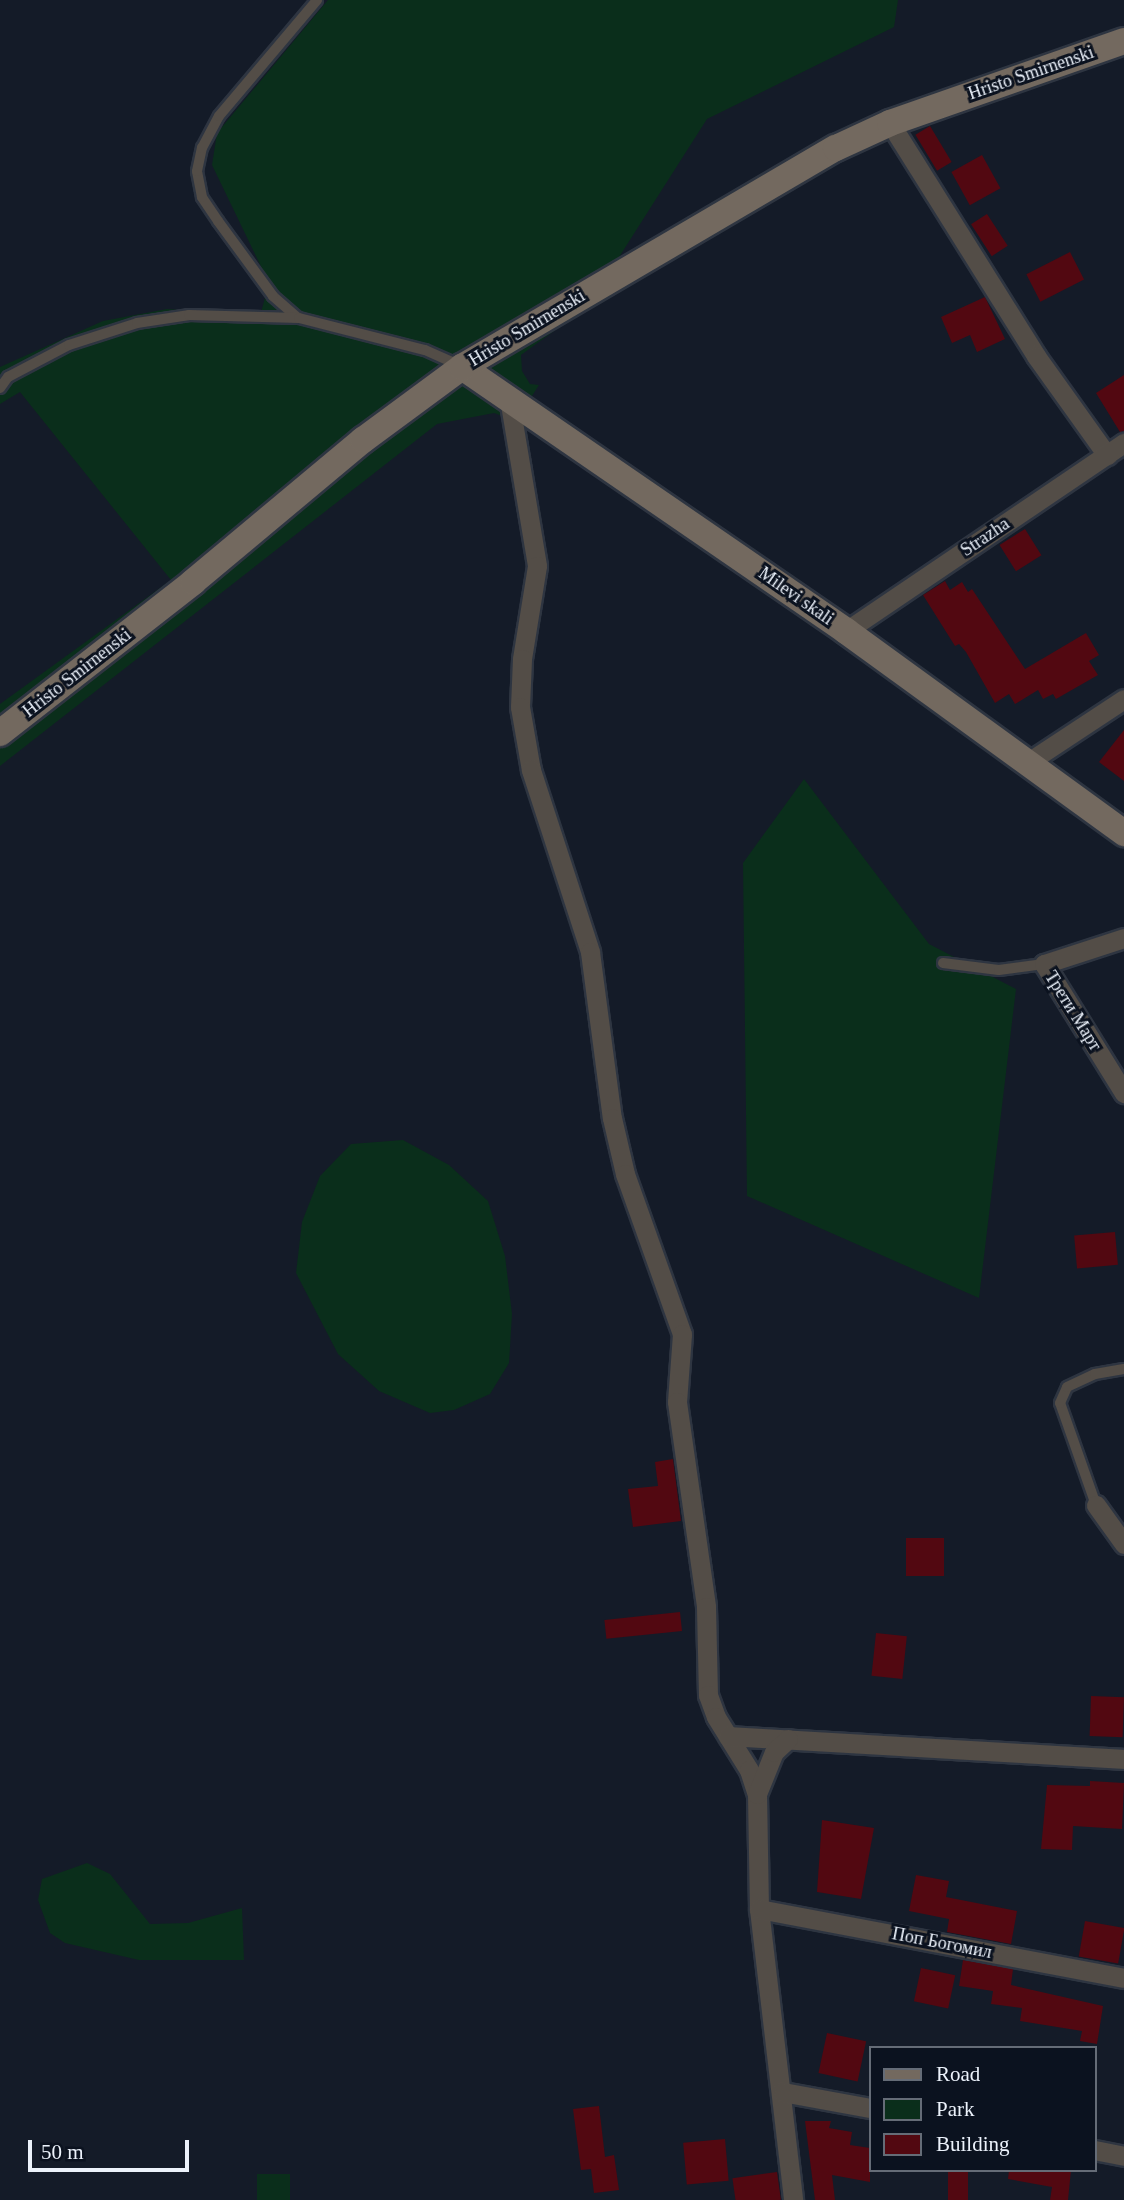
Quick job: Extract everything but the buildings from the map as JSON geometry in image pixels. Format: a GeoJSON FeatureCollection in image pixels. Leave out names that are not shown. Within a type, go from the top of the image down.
{"type":"FeatureCollection","features":[{"type":"Feature","properties":{"kind":"street","name":"Hristo Smirnenski"},"geometry":{"type":"LineString","coordinates":[[0,733],[193,582],[363,440],[462,367],[779,180],[890,123],[1124,41]]}},
{"type":"Feature","properties":{"kind":"street"},"geometry":{"type":"LineString","coordinates":[[890,123],[1036,356],[1107,455]]}},
{"type":"Feature","properties":{"kind":"street","name":"Milevi skali"},"geometry":{"type":"LineString","coordinates":[[462,367],[846,631],[1124,833]]}},
{"type":"Feature","properties":{"kind":"street"},"geometry":{"type":"LineString","coordinates":[[509,398],[537,566],[522,671],[520,707],[528,757],[590,951],[612,1118],[625,1174],[682,1334],[677,1402],[706,1607],[708,1695],[728,1736],[749,1770],[757,1794],[759,1909],[783,2092],[793,2200]]}},
{"type":"Feature","properties":{"kind":"street","name":"Strazha"},"geometry":{"type":"LineString","coordinates":[[846,631],[1124,443]]}},
{"type":"Feature","properties":{"kind":"street"},"geometry":{"type":"LineString","coordinates":[[1027,763],[1124,699]]}},
{"type":"Feature","properties":{"kind":"street","name":"Трети Март"},"geometry":{"type":"LineString","coordinates":[[1124,937],[1044,964],[1124,1093]]}},
{"type":"Feature","properties":{"kind":"street"},"geometry":{"type":"LineString","coordinates":[[1096,1505],[1124,1544]]}},
{"type":"Feature","properties":{"kind":"street"},"geometry":{"type":"LineString","coordinates":[[728,1736],[1124,1759]]}},
{"type":"Feature","properties":{"kind":"street"},"geometry":{"type":"LineString","coordinates":[[757,1794],[769,1760],[788,1739]]}},
{"type":"Feature","properties":{"kind":"street","name":"Поп Богомил"},"geometry":{"type":"LineString","coordinates":[[759,1909],[1124,1978]]}},
{"type":"Feature","properties":{"kind":"street"},"geometry":{"type":"LineString","coordinates":[[783,2092],[869,2108]]}},
{"type":"Feature","properties":{"kind":"street"},"geometry":{"type":"LineString","coordinates":[[1096,2150],[1124,2156]]}},
{"type":"Feature","properties":{"kind":"lane"},"geometry":{"type":"LineString","coordinates":[[299,318],[273,296],[218,221],[202,197],[197,171],[202,148],[219,116],[317,0]]}},
{"type":"Feature","properties":{"kind":"lane"},"geometry":{"type":"LineString","coordinates":[[0,387],[8,377],[69,345],[137,323],[189,315],[299,318],[425,350],[462,367]]}},
{"type":"Feature","properties":{"kind":"lane"},"geometry":{"type":"LineString","coordinates":[[943,963],[999,970],[1044,964]]}},
{"type":"Feature","properties":{"kind":"lane"},"geometry":{"type":"LineString","coordinates":[[1096,1505],[1060,1403],[1067,1387],[1095,1374],[1124,1368]]}},
{"type":"Feature","properties":{"kind":"green space"},"geometry":{"type":"Polygon","coordinates":[[[328,0],[898,0],[894,27],[707,119],[607,276],[576,315],[521,355],[522,371],[530,384],[539,385],[516,421],[494,413],[437,424],[0,766],[0,704],[171,580],[20,392],[0,404],[0,367],[103,321],[167,309],[260,316],[269,283],[212,165],[217,133],[328,0]]]}},
{"type":"Feature","properties":{"kind":"green space"},"geometry":{"type":"Polygon","coordinates":[[[804,779],[929,944],[1016,989],[979,1298],[747,1196],[743,863],[804,779]]]}},
{"type":"Feature","properties":{"kind":"green space"},"geometry":{"type":"Polygon","coordinates":[[[403,1140],[449,1165],[488,1201],[505,1256],[512,1314],[509,1363],[490,1394],[454,1410],[430,1413],[379,1391],[338,1354],[296,1273],[302,1222],[320,1176],[351,1144],[403,1140]]]}},
{"type":"Feature","properties":{"kind":"green space"},"geometry":{"type":"Polygon","coordinates":[[[87,1863],[110,1874],[150,1924],[188,1923],[242,1908],[244,1960],[139,1960],[65,1943],[50,1933],[38,1900],[42,1879],[87,1863]]]}},
{"type":"Feature","properties":{"kind":"green space"},"geometry":{"type":"Polygon","coordinates":[[[257,2174],[290,2174],[290,2200],[257,2200],[257,2174]]]}}]}
